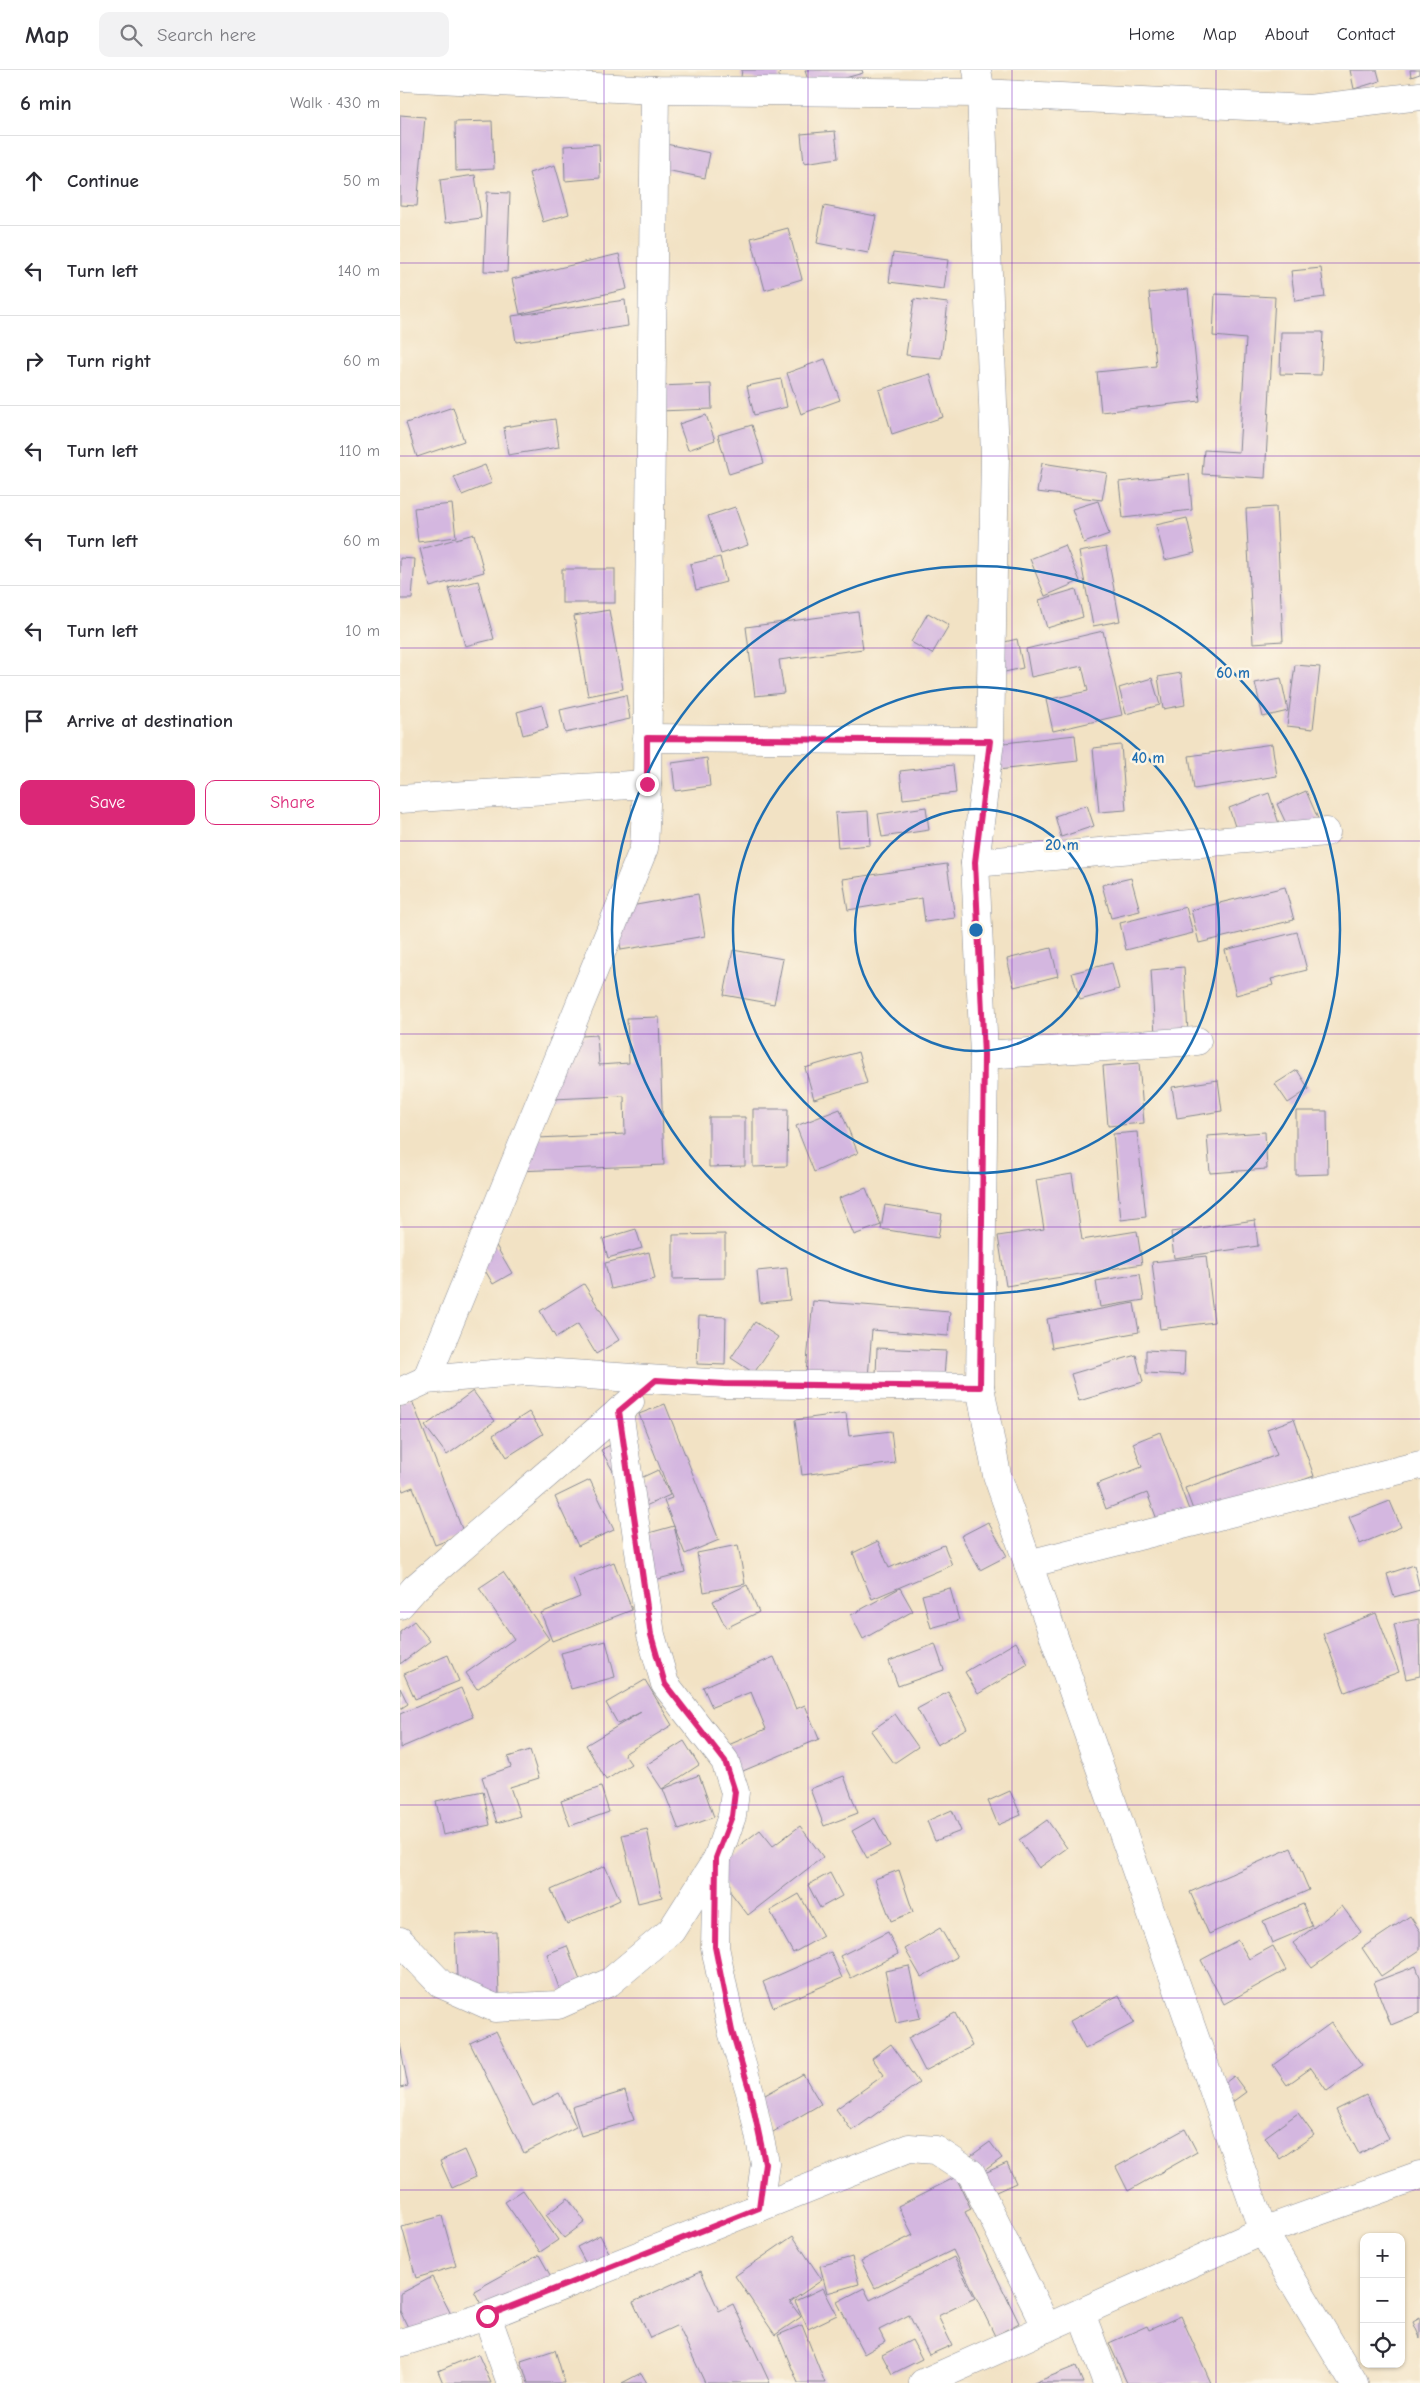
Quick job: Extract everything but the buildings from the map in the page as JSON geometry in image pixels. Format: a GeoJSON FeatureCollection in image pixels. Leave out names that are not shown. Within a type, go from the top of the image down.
{"type":"FeatureCollection","features":[{"type":"Feature","properties":{"kind":"street"},"geometry":{"type":"LineString","coordinates":[[400,77],[655,90],[979,81],[1309,109],[1420,96]]}},
{"type":"Feature","properties":{"kind":"street"},"geometry":{"type":"LineString","coordinates":[[979,81],[995,455],[990,741],[975,862],[984,1055],[980,1387],[997,1475],[1263,2231],[1354,2383]]}},
{"type":"Feature","properties":{"kind":"street"},"geometry":{"type":"LineString","coordinates":[[426,1380],[644,848],[647,784],[655,90]]}},
{"type":"Feature","properties":{"kind":"street"},"geometry":{"type":"LineString","coordinates":[[647,738],[990,741]]}},
{"type":"Feature","properties":{"kind":"street"},"geometry":{"type":"LineString","coordinates":[[400,799],[647,784]]}},
{"type":"Feature","properties":{"kind":"street"},"geometry":{"type":"LineString","coordinates":[[975,862],[1326,832]]}},
{"type":"Feature","properties":{"kind":"street"},"geometry":{"type":"LineString","coordinates":[[984,1055],[1197,1041]]}},
{"type":"Feature","properties":{"kind":"street"},"geometry":{"type":"LineString","coordinates":[[400,1392],[426,1380],[526,1371],[724,1384],[980,1387]]}},
{"type":"Feature","properties":{"kind":"street"},"geometry":{"type":"LineString","coordinates":[[400,1604],[414,1588],[656,1380]]}},
{"type":"Feature","properties":{"kind":"street"},"geometry":{"type":"LineString","coordinates":[[400,1942],[440,1984],[495,2008],[558,2005],[610,1982],[671,1930],[716,1858],[732,1816],[735,1792],[725,1761],[665,1684],[651,1635],[619,1411]]}},
{"type":"Feature","properties":{"kind":"street"},"geometry":{"type":"LineString","coordinates":[[1028,1564],[1420,1465]]}},
{"type":"Feature","properties":{"kind":"street"},"geometry":{"type":"LineString","coordinates":[[716,1858],[715,1947],[732,2031],[750,2092],[765,2163],[759,2208]]}},
{"type":"Feature","properties":{"kind":"street"},"geometry":{"type":"LineString","coordinates":[[400,2344],[487,2316],[909,2148],[936,2150],[971,2173],[1047,2328]]}},
{"type":"Feature","properties":{"kind":"street"},"geometry":{"type":"LineString","coordinates":[[923,2383],[1263,2231],[1420,2175]]}},
{"type":"Feature","properties":{"kind":"street"},"geometry":{"type":"LineString","coordinates":[[1081,2313],[1107,2383]]}},
{"type":"Feature","properties":{"kind":"street"},"geometry":{"type":"LineString","coordinates":[[487,2316],[511,2383]]}},
{"type":"Feature","properties":{"kind":"route"},"geometry":{"type":"LineString","coordinates":[[487,2316],[759,2208],[765,2163],[750,2092],[732,2031],[715,1947],[716,1858],[732,1816],[735,1792],[725,1761],[665,1684],[651,1635],[619,1411],[656,1380],[724,1384],[980,1387],[984,1055],[975,862],[990,741],[647,738],[647,784]]}}]}
